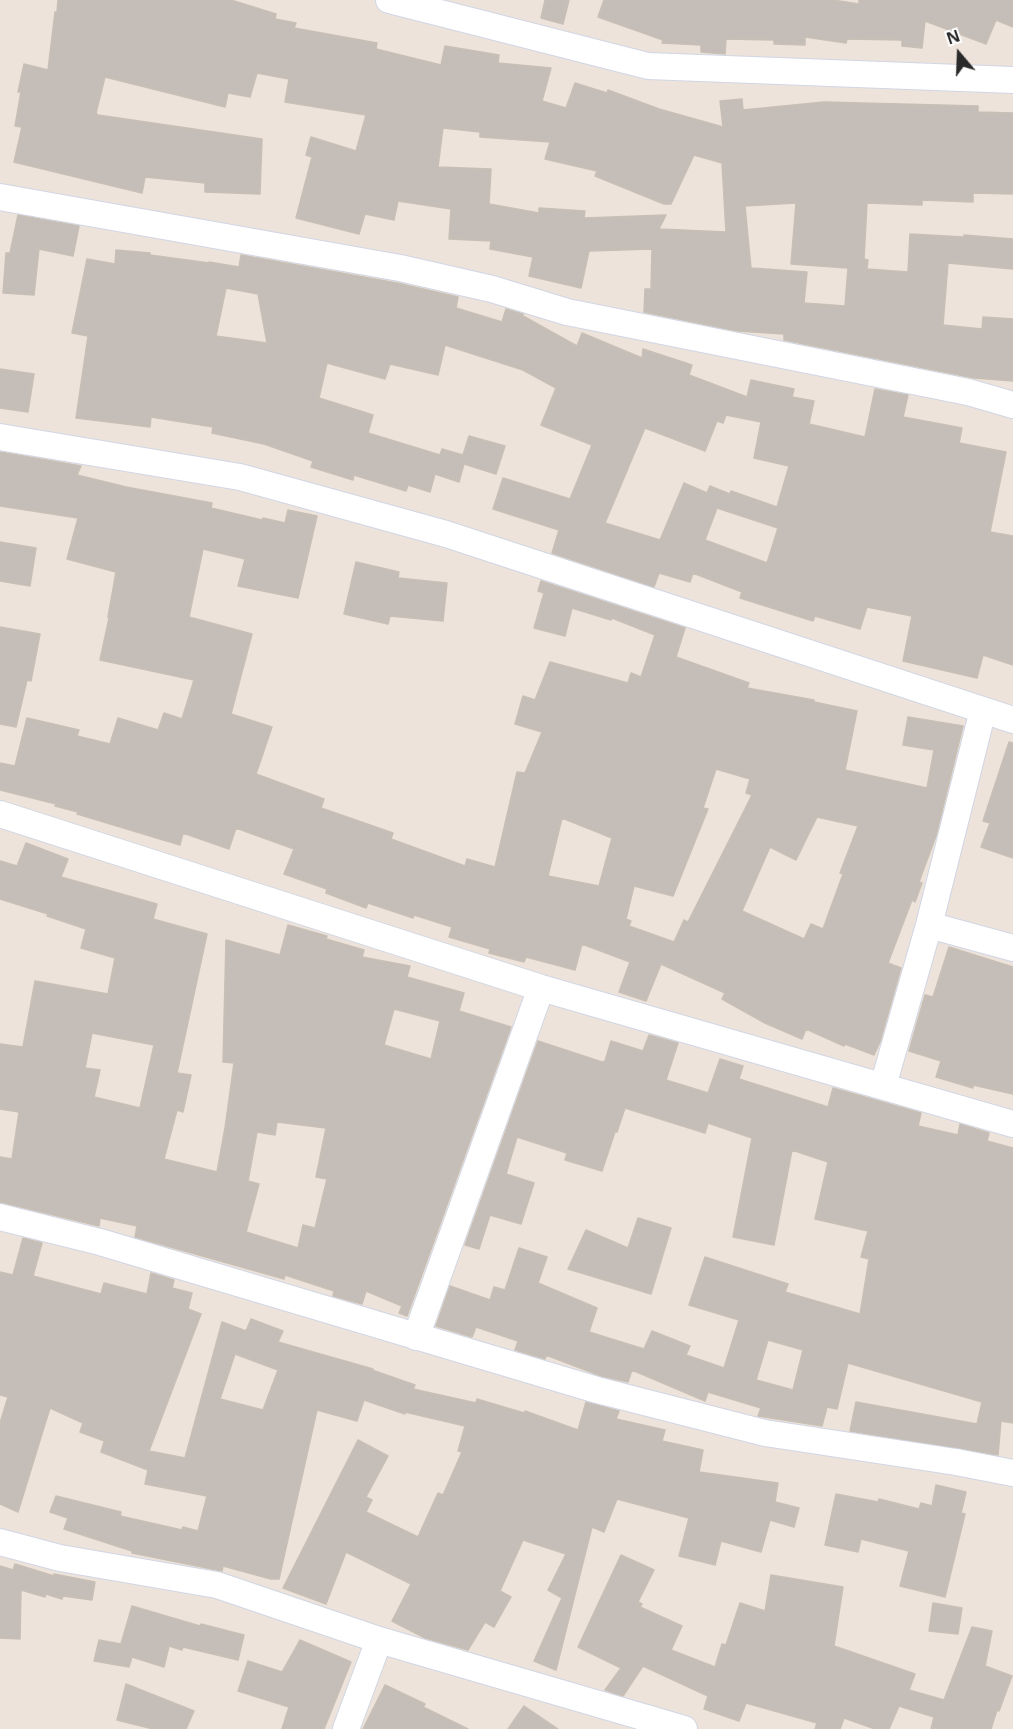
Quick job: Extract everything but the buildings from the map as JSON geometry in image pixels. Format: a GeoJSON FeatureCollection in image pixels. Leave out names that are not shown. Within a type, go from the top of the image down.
{"type":"FeatureCollection","features":[{"type":"Feature","properties":{"kind":"street"},"geometry":{"type":"LineString","coordinates":[[389,0],[648,66],[1013,80]]}},
{"type":"Feature","properties":{"kind":"street"},"geometry":{"type":"LineString","coordinates":[[0,197],[400,268],[492,289],[567,312],[968,392],[1013,405]]}},
{"type":"Feature","properties":{"kind":"street"},"geometry":{"type":"LineString","coordinates":[[0,437],[240,477],[446,534],[1013,720]]}},
{"type":"Feature","properties":{"kind":"street"},"geometry":{"type":"LineString","coordinates":[[883,1086],[929,925],[983,710]]}},
{"type":"Feature","properties":{"kind":"street"},"geometry":{"type":"LineString","coordinates":[[0,814],[541,988],[1013,1124]]}},
{"type":"Feature","properties":{"kind":"street"},"geometry":{"type":"LineString","coordinates":[[929,925],[1013,948]]}},
{"type":"Feature","properties":{"kind":"street"},"geometry":{"type":"LineString","coordinates":[[416,1337],[541,988]]}},
{"type":"Feature","properties":{"kind":"street"},"geometry":{"type":"LineString","coordinates":[[0,1218],[100,1242],[597,1390],[765,1433],[1013,1473]]}},
{"type":"Feature","properties":{"kind":"street"},"geometry":{"type":"LineString","coordinates":[[0,1542],[60,1558],[217,1586],[379,1640],[684,1729]]}},
{"type":"Feature","properties":{"kind":"street"},"geometry":{"type":"LineString","coordinates":[[346,1729],[379,1640]]}}]}
